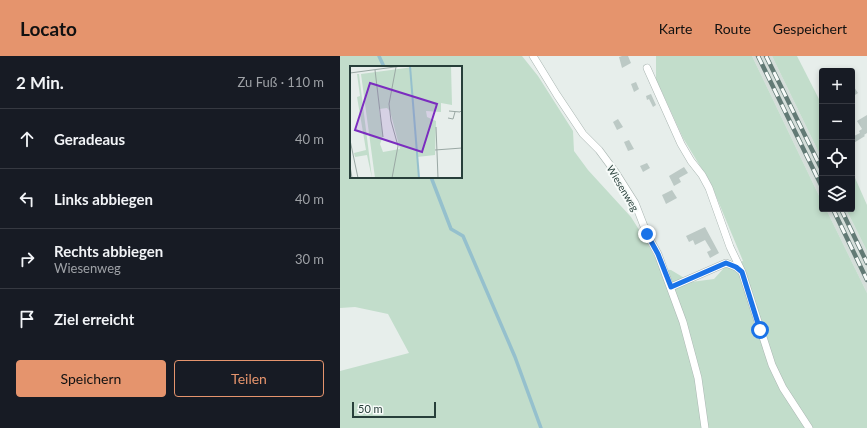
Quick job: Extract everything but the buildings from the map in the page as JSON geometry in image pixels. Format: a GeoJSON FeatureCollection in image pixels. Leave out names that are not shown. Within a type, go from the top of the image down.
{"type":"FeatureCollection","features":[{"type":"Feature","properties":{"kind":"lane","name":"Wiesenweg"},"geometry":{"type":"LineString","coordinates":[[533,56],[564,107],[583,134],[599,150],[635,203],[647,234],[658,254],[683,322],[698,378],[705,428]]}},
{"type":"Feature","properties":{"kind":"lane"},"geometry":{"type":"LineString","coordinates":[[648,68],[681,144],[709,188],[730,247],[742,272],[772,365],[783,388],[809,428]]}},
{"type":"Feature","properties":{"kind":"lane"},"geometry":{"type":"LineString","coordinates":[[671,287],[726,263],[736,267],[742,272]]}},
{"type":"Feature","properties":{"kind":"shaded area"},"geometry":{"type":"Polygon","coordinates":[[[752,56],[772,56],[819,153],[819,196],[752,56]]]}},
{"type":"Feature","properties":{"kind":"shaded area"},"geometry":{"type":"Polygon","coordinates":[[[827,212],[848,212],[867,251],[867,293],[827,212]]]}},
{"type":"Feature","properties":{"kind":"green space"},"geometry":{"type":"Polygon","coordinates":[[[340,56],[522,56],[538,76],[573,131],[574,151],[588,170],[631,217],[648,244],[661,269],[671,270],[691,282],[714,279],[724,268],[743,261],[711,184],[683,138],[656,81],[656,56],[752,56],[819,196],[819,212],[827,212],[867,293],[867,428],[340,428],[340,371],[409,353],[388,314],[355,307],[340,308],[340,56]]]}},
{"type":"Feature","properties":{"kind":"green space"},"geometry":{"type":"Polygon","coordinates":[[[772,56],[797,56],[819,99],[819,153],[772,56]]]}},
{"type":"Feature","properties":{"kind":"green space"},"geometry":{"type":"Polygon","coordinates":[[[855,178],[867,205],[867,251],[848,212],[855,212],[855,178]]]}},
{"type":"Feature","properties":{"kind":"waterway"},"geometry":{"type":"LineString","coordinates":[[379,56],[384,66]]}},
{"type":"Feature","properties":{"kind":"waterway"},"geometry":{"type":"LineString","coordinates":[[431,178],[451,229],[463,236],[515,357],[541,428]]}},
{"type":"Feature","properties":{"kind":"railway"},"geometry":{"type":"LineString","coordinates":[[758,56],[819,181]]}},
{"type":"Feature","properties":{"kind":"railway"},"geometry":{"type":"LineString","coordinates":[[766,56],[819,164]]}},
{"type":"Feature","properties":{"kind":"railway"},"geometry":{"type":"LineString","coordinates":[[834,212],[867,280]]}},
{"type":"Feature","properties":{"kind":"railway"},"geometry":{"type":"LineString","coordinates":[[842,212],[867,263]]}},
{"type":"Feature","properties":{"kind":"route"},"geometry":{"type":"LineString","coordinates":[[647,234],[658,254],[671,287],[726,263],[736,267],[742,272],[760,330]]}}]}
